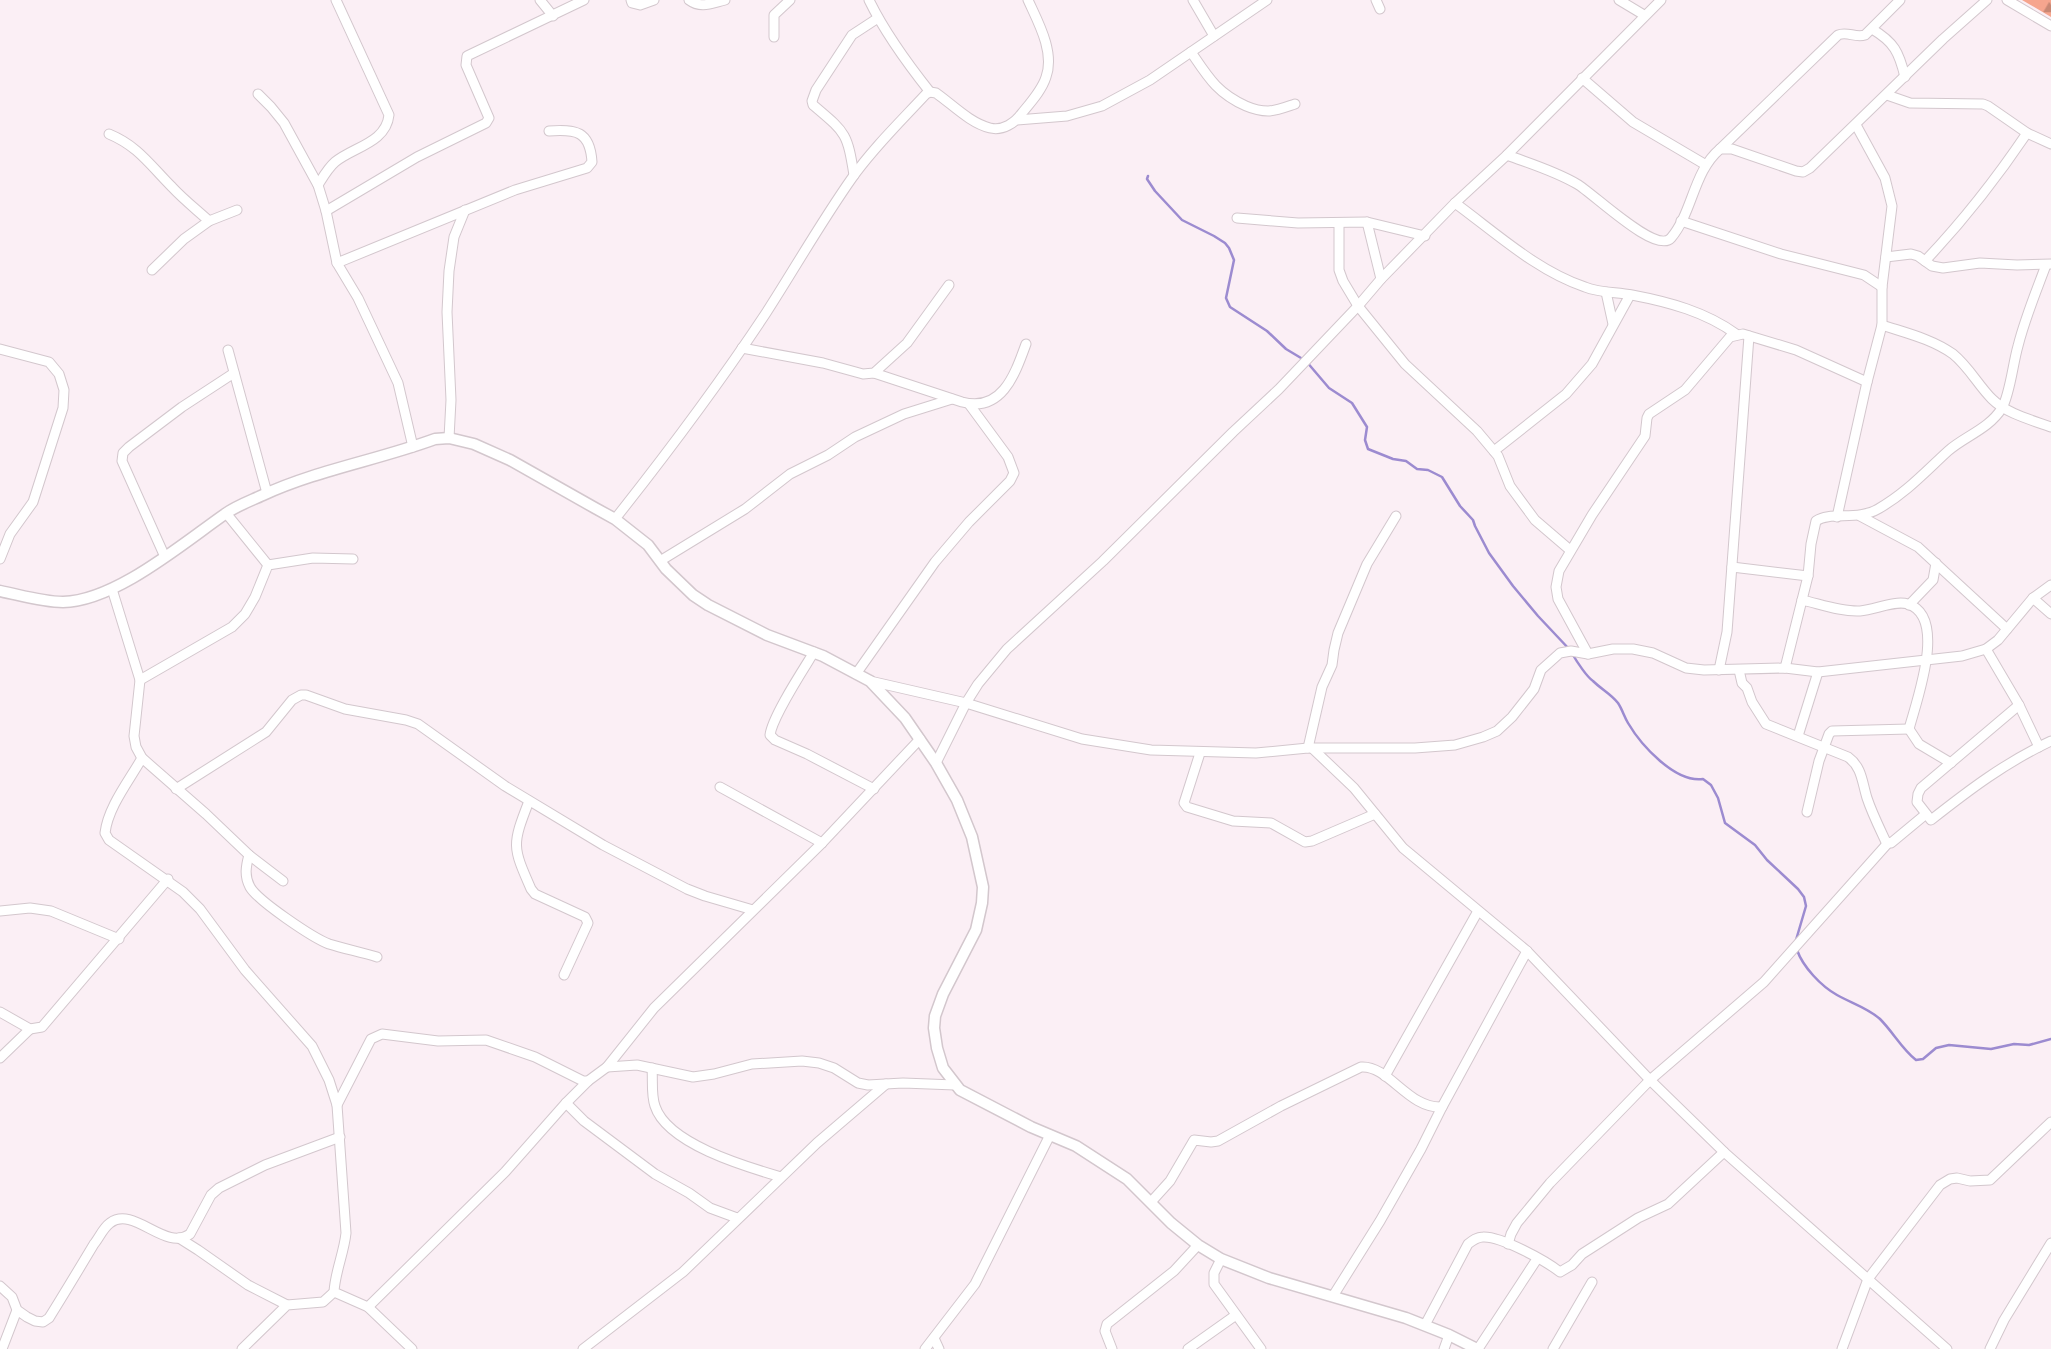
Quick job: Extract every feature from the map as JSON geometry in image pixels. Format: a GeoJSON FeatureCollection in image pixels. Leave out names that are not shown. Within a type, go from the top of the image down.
{"type":"FeatureCollection","features":[{"type":"Feature","properties":{"kind":"street"},"geometry":{"type":"LineString","coordinates":[[318,185],[334,163],[374,140],[388,122],[389,115],[336,0]]}},
{"type":"Feature","properties":{"kind":"street"},"geometry":{"type":"LineString","coordinates":[[540,0],[553,16]]}},
{"type":"Feature","properties":{"kind":"street"},"geometry":{"type":"LineString","coordinates":[[326,211],[418,157],[486,124],[489,118],[466,65],[467,57],[584,0]]}},
{"type":"Feature","properties":{"kind":"street"},"geometry":{"type":"LineString","coordinates":[[631,0],[632,3],[640,5],[654,0]]}},
{"type":"Feature","properties":{"kind":"street"},"geometry":{"type":"LineString","coordinates":[[690,0],[695,5],[702,6],[725,0]]}},
{"type":"Feature","properties":{"kind":"street"},"geometry":{"type":"LineString","coordinates":[[774,37],[774,15],[790,0]]}},
{"type":"Feature","properties":{"kind":"street"},"geometry":{"type":"LineString","coordinates":[[869,0],[905,61],[930,92],[936,93],[975,122],[998,129],[1017,120],[1067,116],[1102,106],[1150,80],[1267,0]]}},
{"type":"Feature","properties":{"kind":"street"},"geometry":{"type":"LineString","coordinates":[[1017,120],[1046,79],[1048,70],[1047,48],[1028,0]]}},
{"type":"Feature","properties":{"kind":"street"},"geometry":{"type":"LineString","coordinates":[[1193,0],[1214,36]]}},
{"type":"Feature","properties":{"kind":"street"},"geometry":{"type":"LineString","coordinates":[[1619,0],[1644,15]]}},
{"type":"Feature","properties":{"kind":"street"},"geometry":{"type":"LineString","coordinates":[[936,763],[978,684],[1007,649],[1104,561],[1279,389],[1455,203],[1507,155],[1661,0]]}},
{"type":"Feature","properties":{"kind":"street"},"geometry":{"type":"LineString","coordinates":[[1507,155],[1578,184],[1634,228],[1652,239],[1666,242],[1681,221],[1706,165],[1720,149],[1838,35],[1843,33],[1862,36],[1900,0]]}},
{"type":"Feature","properties":{"kind":"street"},"geometry":{"type":"LineString","coordinates":[[1720,149],[1732,149],[1804,172],[1819,161],[1987,0]]}},
{"type":"Feature","properties":{"kind":"street"},"geometry":{"type":"LineString","coordinates":[[2007,0],[2051,26]]}},
{"type":"Feature","properties":{"kind":"street"},"geometry":{"type":"LineString","coordinates":[[854,175],[844,132],[813,105],[812,101],[816,90],[852,35],[878,18]]}},
{"type":"Feature","properties":{"kind":"street"},"geometry":{"type":"LineString","coordinates":[[1872,29],[1891,42],[1898,52],[1905,76]]}},
{"type":"Feature","properties":{"kind":"street"},"geometry":{"type":"LineString","coordinates":[[1191,52],[1212,84],[1238,102],[1254,109],[1268,111],[1295,104]]}},
{"type":"Feature","properties":{"kind":"street"},"geometry":{"type":"LineString","coordinates":[[1582,78],[1633,122],[1706,165]]}},
{"type":"Feature","properties":{"kind":"street"},"geometry":{"type":"LineString","coordinates":[[615,519],[664,457],[742,348],[854,175],[907,114],[930,92]]}},
{"type":"Feature","properties":{"kind":"street"},"geometry":{"type":"LineString","coordinates":[[258,94],[284,124],[318,185],[337,263],[358,299],[398,383],[413,447]]}},
{"type":"Feature","properties":{"kind":"street"},"geometry":{"type":"LineString","coordinates":[[1886,95],[1919,104],[1983,104],[2027,134],[2051,144]]}},
{"type":"Feature","properties":{"kind":"street"},"geometry":{"type":"LineString","coordinates":[[1838,517],[1882,325],[1882,287],[1892,206],[1890,191],[1856,125]]}},
{"type":"Feature","properties":{"kind":"street"},"geometry":{"type":"LineString","coordinates":[[337,263],[515,190],[587,168],[592,162],[584,135],[564,130],[549,131]]}},
{"type":"Feature","properties":{"kind":"street"},"geometry":{"type":"LineString","coordinates":[[109,134],[127,141],[139,151],[173,189],[209,220]]}},
{"type":"Feature","properties":{"kind":"street"},"geometry":{"type":"LineString","coordinates":[[1925,261],[1968,214],[2027,134]]}},
{"type":"Feature","properties":{"kind":"street"},"geometry":{"type":"LineString","coordinates":[[1455,203],[1564,279],[1588,289],[1630,295],[1701,313],[1736,334],[1796,350],[1867,382]]}},
{"type":"Feature","properties":{"kind":"street"},"geometry":{"type":"LineString","coordinates":[[152,270],[184,239],[209,220],[237,209]]}},
{"type":"Feature","properties":{"kind":"street"},"geometry":{"type":"LineString","coordinates":[[449,438],[449,271],[453,236],[465,210]]}},
{"type":"Feature","properties":{"kind":"street"},"geometry":{"type":"LineString","coordinates":[[1237,218],[1266,222],[1367,222],[1425,236]]}},
{"type":"Feature","properties":{"kind":"street"},"geometry":{"type":"LineString","coordinates":[[1681,221],[1781,254],[1864,275],[1882,287]]}},
{"type":"Feature","properties":{"kind":"street"},"geometry":{"type":"LineString","coordinates":[[1367,222],[1381,279]]}},
{"type":"Feature","properties":{"kind":"street"},"geometry":{"type":"LineString","coordinates":[[1339,223],[1339,270],[1358,306],[1405,365],[1477,431],[1494,451],[1510,486],[1530,513],[1570,551]]}},
{"type":"Feature","properties":{"kind":"street"},"geometry":{"type":"LineString","coordinates":[[1785,668],[1808,576],[1816,521],[1820,518],[1860,516],[1880,508],[1916,483],[1949,450],[1984,427],[2003,407],[2018,344],[2049,264],[1980,263],[1943,268],[1911,254],[1886,257]]}},
{"type":"Feature","properties":{"kind":"street"},"geometry":{"type":"LineString","coordinates":[[874,373],[906,343],[949,285]]}},
{"type":"Feature","properties":{"kind":"street"},"geometry":{"type":"LineString","coordinates":[[1606,292],[1613,324]]}},
{"type":"Feature","properties":{"kind":"street"},"geometry":{"type":"LineString","coordinates":[[1494,451],[1566,394],[1592,364],[1630,295]]}},
{"type":"Feature","properties":{"kind":"street"},"geometry":{"type":"LineString","coordinates":[[1882,325],[1950,352],[1995,402],[2051,427]]}},
{"type":"Feature","properties":{"kind":"street"},"geometry":{"type":"LineString","coordinates":[[1588,654],[1558,599],[1556,587],[1559,571],[1645,436],[1649,414],[1685,390],[1730,337],[1736,334]]}},
{"type":"Feature","properties":{"kind":"street"},"geometry":{"type":"LineString","coordinates":[[1719,670],[1727,632],[1749,336]]}},
{"type":"Feature","properties":{"kind":"street"},"geometry":{"type":"LineString","coordinates":[[742,348],[823,363],[863,374],[874,373],[969,404],[982,404],[997,397],[1004,390],[1017,368],[1026,344]]}},
{"type":"Feature","properties":{"kind":"street"},"geometry":{"type":"LineString","coordinates":[[0,349],[48,362],[59,374],[64,390],[63,408],[33,502],[10,534],[0,559]]}},
{"type":"Feature","properties":{"kind":"street"},"geometry":{"type":"LineString","coordinates":[[228,350],[267,493]]}},
{"type":"Feature","properties":{"kind":"street"},"geometry":{"type":"LineString","coordinates":[[164,557],[122,461],[123,453],[182,407],[234,373]]}},
{"type":"Feature","properties":{"kind":"street"},"geometry":{"type":"LineString","coordinates":[[660,561],[745,509],[790,474],[828,455],[855,437],[904,414],[952,399]]}},
{"type":"Feature","properties":{"kind":"street"},"geometry":{"type":"LineString","coordinates":[[856,674],[934,562],[1010,481],[1014,473],[1008,457],[969,404]]}},
{"type":"Feature","properties":{"kind":"street"},"geometry":{"type":"LineString","coordinates":[[0,591],[53,601],[81,600],[113,589],[226,513],[267,493],[435,439],[449,438],[474,444],[510,460],[615,519],[648,545],[693,595],[708,604],[767,635],[814,652],[870,681],[966,704],[1082,739],[1151,750],[1256,753],[1310,748],[1442,746],[1483,737],[1497,730],[1512,717],[1534,689],[1541,670],[1560,653],[1571,651],[1588,654],[1613,649],[1633,649],[1653,653],[1686,668],[1785,668],[1818,672],[1962,656],[1986,649],[1998,640],[2033,598],[2051,585]]}},
{"type":"Feature","properties":{"kind":"street"},"geometry":{"type":"LineString","coordinates":[[226,513],[268,565]]}},
{"type":"Feature","properties":{"kind":"street"},"geometry":{"type":"LineString","coordinates":[[1310,748],[1322,687],[1332,664],[1338,634],[1367,564],[1396,516]]}},
{"type":"Feature","properties":{"kind":"street"},"geometry":{"type":"LineString","coordinates":[[1860,516],[1918,547],[2007,629]]}},
{"type":"Feature","properties":{"kind":"street"},"geometry":{"type":"LineString","coordinates":[[268,565],[313,558],[353,559]]}},
{"type":"Feature","properties":{"kind":"street"},"geometry":{"type":"LineString","coordinates":[[1802,600],[1860,611],[1909,604],[1933,580],[1936,563]]}},
{"type":"Feature","properties":{"kind":"street"},"geometry":{"type":"LineString","coordinates":[[140,680],[232,627],[245,614],[255,597],[268,565]]}},
{"type":"Feature","properties":{"kind":"street"},"geometry":{"type":"LineString","coordinates":[[1732,567],[1808,576]]}},
{"type":"Feature","properties":{"kind":"street"},"geometry":{"type":"LineString","coordinates":[[113,589],[140,680],[134,736],[142,758],[248,855],[283,881]]}},
{"type":"Feature","properties":{"kind":"street"},"geometry":{"type":"LineString","coordinates":[[2033,598],[2051,614]]}},
{"type":"Feature","properties":{"kind":"street"},"geometry":{"type":"LineString","coordinates":[[1909,604],[1922,618],[1928,631],[1929,645],[1909,729],[1919,744],[1951,763]]}},
{"type":"Feature","properties":{"kind":"street"},"geometry":{"type":"LineString","coordinates":[[1986,649],[2019,705],[2039,747]]}},
{"type":"Feature","properties":{"kind":"street"},"geometry":{"type":"LineString","coordinates":[[814,652],[769,734],[775,740],[874,789]]}},
{"type":"Feature","properties":{"kind":"street"},"geometry":{"type":"LineString","coordinates":[[1739,670],[1742,683],[1766,723],[1824,746],[1855,762],[1860,769],[1867,799],[1888,843]]}},
{"type":"Feature","properties":{"kind":"street"},"geometry":{"type":"LineString","coordinates":[[1798,736],[1818,672]]}},
{"type":"Feature","properties":{"kind":"street"},"geometry":{"type":"LineString","coordinates":[[870,681],[886,696],[936,763],[957,800],[972,837],[983,887],[982,903],[976,930],[943,994],[935,1016],[934,1028],[943,1068],[960,1090],[1076,1146],[1127,1179],[1171,1223],[1221,1259],[1269,1278],[1425,1325],[1477,1349],[1537,1259]]}},
{"type":"Feature","properties":{"kind":"street"},"geometry":{"type":"LineString","coordinates":[[176,789],[266,732],[292,700],[306,695],[345,709],[418,724],[505,786],[603,845],[687,889],[753,910]]}},
{"type":"Feature","properties":{"kind":"street"},"geometry":{"type":"LineString","coordinates":[[2019,705],[1921,788],[1917,802],[1931,821],[1976,784],[2051,741]]}},
{"type":"Feature","properties":{"kind":"street"},"geometry":{"type":"LineString","coordinates":[[1807,812],[1826,738],[1832,731],[1909,729]]}},
{"type":"Feature","properties":{"kind":"street"},"geometry":{"type":"LineString","coordinates":[[368,1307],[505,1172],[566,1103],[607,1067],[654,1008],[822,843],[920,739]]}},
{"type":"Feature","properties":{"kind":"street"},"geometry":{"type":"LineString","coordinates":[[1310,748],[1354,788],[1403,848],[1527,951],[1650,1080],[1724,1152],[1947,1349]]}},
{"type":"Feature","properties":{"kind":"street"},"geometry":{"type":"LineString","coordinates":[[1200,753],[1184,798],[1187,807],[1233,821],[1271,823],[1305,842],[1375,814]]}},
{"type":"Feature","properties":{"kind":"street"},"geometry":{"type":"LineString","coordinates":[[0,1286],[12,1297],[17,1310],[35,1321],[43,1322],[49,1318],[107,1225],[118,1219],[130,1219],[164,1235],[178,1238],[247,1285],[287,1305],[323,1302],[334,1292],[346,1233],[337,1105],[329,1080],[312,1045],[245,970],[200,909],[183,892],[109,840],[105,833],[106,826],[142,758]]}},
{"type":"Feature","properties":{"kind":"street"},"geometry":{"type":"LineString","coordinates":[[720,787],[822,843]]}},
{"type":"Feature","properties":{"kind":"street"},"geometry":{"type":"LineString","coordinates":[[529,801],[515,842],[516,853],[531,890],[584,917],[588,923],[564,975]]}},
{"type":"Feature","properties":{"kind":"street"},"geometry":{"type":"LineString","coordinates":[[1508,1244],[1517,1223],[1550,1183],[1650,1080],[1764,982],[1888,843],[1926,814]]}},
{"type":"Feature","properties":{"kind":"street"},"geometry":{"type":"LineString","coordinates":[[248,855],[246,876],[257,895],[326,943],[377,957]]}},
{"type":"Feature","properties":{"kind":"street"},"geometry":{"type":"LineString","coordinates":[[0,1059],[30,1029],[42,1027],[167,880]]}},
{"type":"Feature","properties":{"kind":"street"},"geometry":{"type":"LineString","coordinates":[[0,911],[30,908],[51,911],[119,939]]}},
{"type":"Feature","properties":{"kind":"street"},"geometry":{"type":"LineString","coordinates":[[1385,1076],[1478,911]]}},
{"type":"Feature","properties":{"kind":"street"},"geometry":{"type":"LineString","coordinates":[[1333,1296],[1422,1149],[1527,951]]}},
{"type":"Feature","properties":{"kind":"street"},"geometry":{"type":"LineString","coordinates":[[0,1012],[30,1029]]}},
{"type":"Feature","properties":{"kind":"street"},"geometry":{"type":"LineString","coordinates":[[337,1105],[371,1039],[383,1034],[438,1041],[486,1040],[535,1057],[588,1081]]}},
{"type":"Feature","properties":{"kind":"street"},"geometry":{"type":"LineString","coordinates":[[607,1067],[637,1065],[693,1077],[752,1064],[802,1061],[834,1068],[858,1083],[868,1085],[955,1085]]}},
{"type":"Feature","properties":{"kind":"street"},"geometry":{"type":"LineString","coordinates":[[1151,1202],[1170,1181],[1194,1140],[1217,1141],[1361,1067],[1369,1067],[1385,1076],[1426,1105],[1442,1107]]}},
{"type":"Feature","properties":{"kind":"street"},"geometry":{"type":"LineString","coordinates":[[652,1068],[655,1107],[663,1119],[684,1138],[716,1155],[781,1177]]}},
{"type":"Feature","properties":{"kind":"street"},"geometry":{"type":"LineString","coordinates":[[583,1349],[683,1272],[817,1143],[886,1084]]}},
{"type":"Feature","properties":{"kind":"street"},"geometry":{"type":"LineString","coordinates":[[566,1103],[584,1121],[655,1174],[710,1208],[737,1218]]}},
{"type":"Feature","properties":{"kind":"street"},"geometry":{"type":"LineString","coordinates":[[1842,1349],[1868,1279],[1940,1185],[1957,1178],[1970,1181],[1990,1180],[2051,1122]]}},
{"type":"Feature","properties":{"kind":"street"},"geometry":{"type":"LineString","coordinates":[[925,1349],[975,1284],[1050,1135]]}},
{"type":"Feature","properties":{"kind":"street"},"geometry":{"type":"LineString","coordinates":[[178,1238],[190,1234],[211,1195],[219,1188],[265,1165],[340,1137]]}},
{"type":"Feature","properties":{"kind":"street"},"geometry":{"type":"LineString","coordinates":[[1425,1325],[1468,1244],[1476,1238],[1488,1237],[1508,1244],[1547,1262],[1560,1272],[1572,1265],[1582,1254],[1638,1218],[1668,1204],[1724,1152]]}},
{"type":"Feature","properties":{"kind":"street"},"geometry":{"type":"LineString","coordinates":[[1990,1349],[2051,1243]]}},
{"type":"Feature","properties":{"kind":"street"},"geometry":{"type":"LineString","coordinates":[[1112,1349],[1105,1331],[1107,1324],[1174,1271],[1198,1245]]}},
{"type":"Feature","properties":{"kind":"street"},"geometry":{"type":"LineString","coordinates":[[1221,1259],[1214,1273],[1214,1284],[1261,1349]]}},
{"type":"Feature","properties":{"kind":"street"},"geometry":{"type":"LineString","coordinates":[[1553,1349],[1592,1282]]}},
{"type":"Feature","properties":{"kind":"street"},"geometry":{"type":"LineString","coordinates":[[334,1292],[368,1307],[412,1349]]}},
{"type":"Feature","properties":{"kind":"street"},"geometry":{"type":"LineString","coordinates":[[242,1349],[287,1305]]}},
{"type":"Feature","properties":{"kind":"street"},"geometry":{"type":"LineString","coordinates":[[2,1349],[17,1310]]}},
{"type":"Feature","properties":{"kind":"street"},"geometry":{"type":"LineString","coordinates":[[1188,1349],[1236,1315]]}},
{"type":"Feature","properties":{"kind":"street"},"geometry":{"type":"LineString","coordinates":[[1444,1349],[1449,1335]]}},
{"type":"Feature","properties":{"kind":"street"},"geometry":{"type":"LineString","coordinates":[[934,1338],[939,1349]]}},
{"type":"Feature","properties":{"kind":"green space"},"geometry":{"type":"Polygon","coordinates":[[[2022,0],[2051,0],[2051,17],[2022,0]]]}},
{"type":"Feature","properties":{"kind":"waterway"},"geometry":{"type":"LineString","coordinates":[[1148,176],[1147,179],[1155,191],[1182,220],[1214,236],[1229,248],[1234,260],[1226,298],[1230,307],[1306,361],[1329,388],[1352,403],[1367,427],[1365,440],[1368,449],[1406,461],[1417,469],[1428,470],[1442,477],[1460,506],[1473,520],[1489,553],[1513,586],[1570,650]]}},
{"type":"Feature","properties":{"kind":"waterway"},"geometry":{"type":"LineString","coordinates":[[1573,655],[1588,676],[1618,703],[1628,723],[1650,751],[1670,769],[1692,779],[1703,779],[1711,785],[1725,823],[1755,845],[1798,889],[1806,906],[1796,940]]}},
{"type":"Feature","properties":{"kind":"waterway"},"geometry":{"type":"LineString","coordinates":[[1797,950],[1819,981],[1837,995],[1875,1015],[1916,1060],[1923,1059],[1936,1048],[1949,1045],[1991,1049],[2014,1044],[2029,1045],[2051,1039]]}}]}
